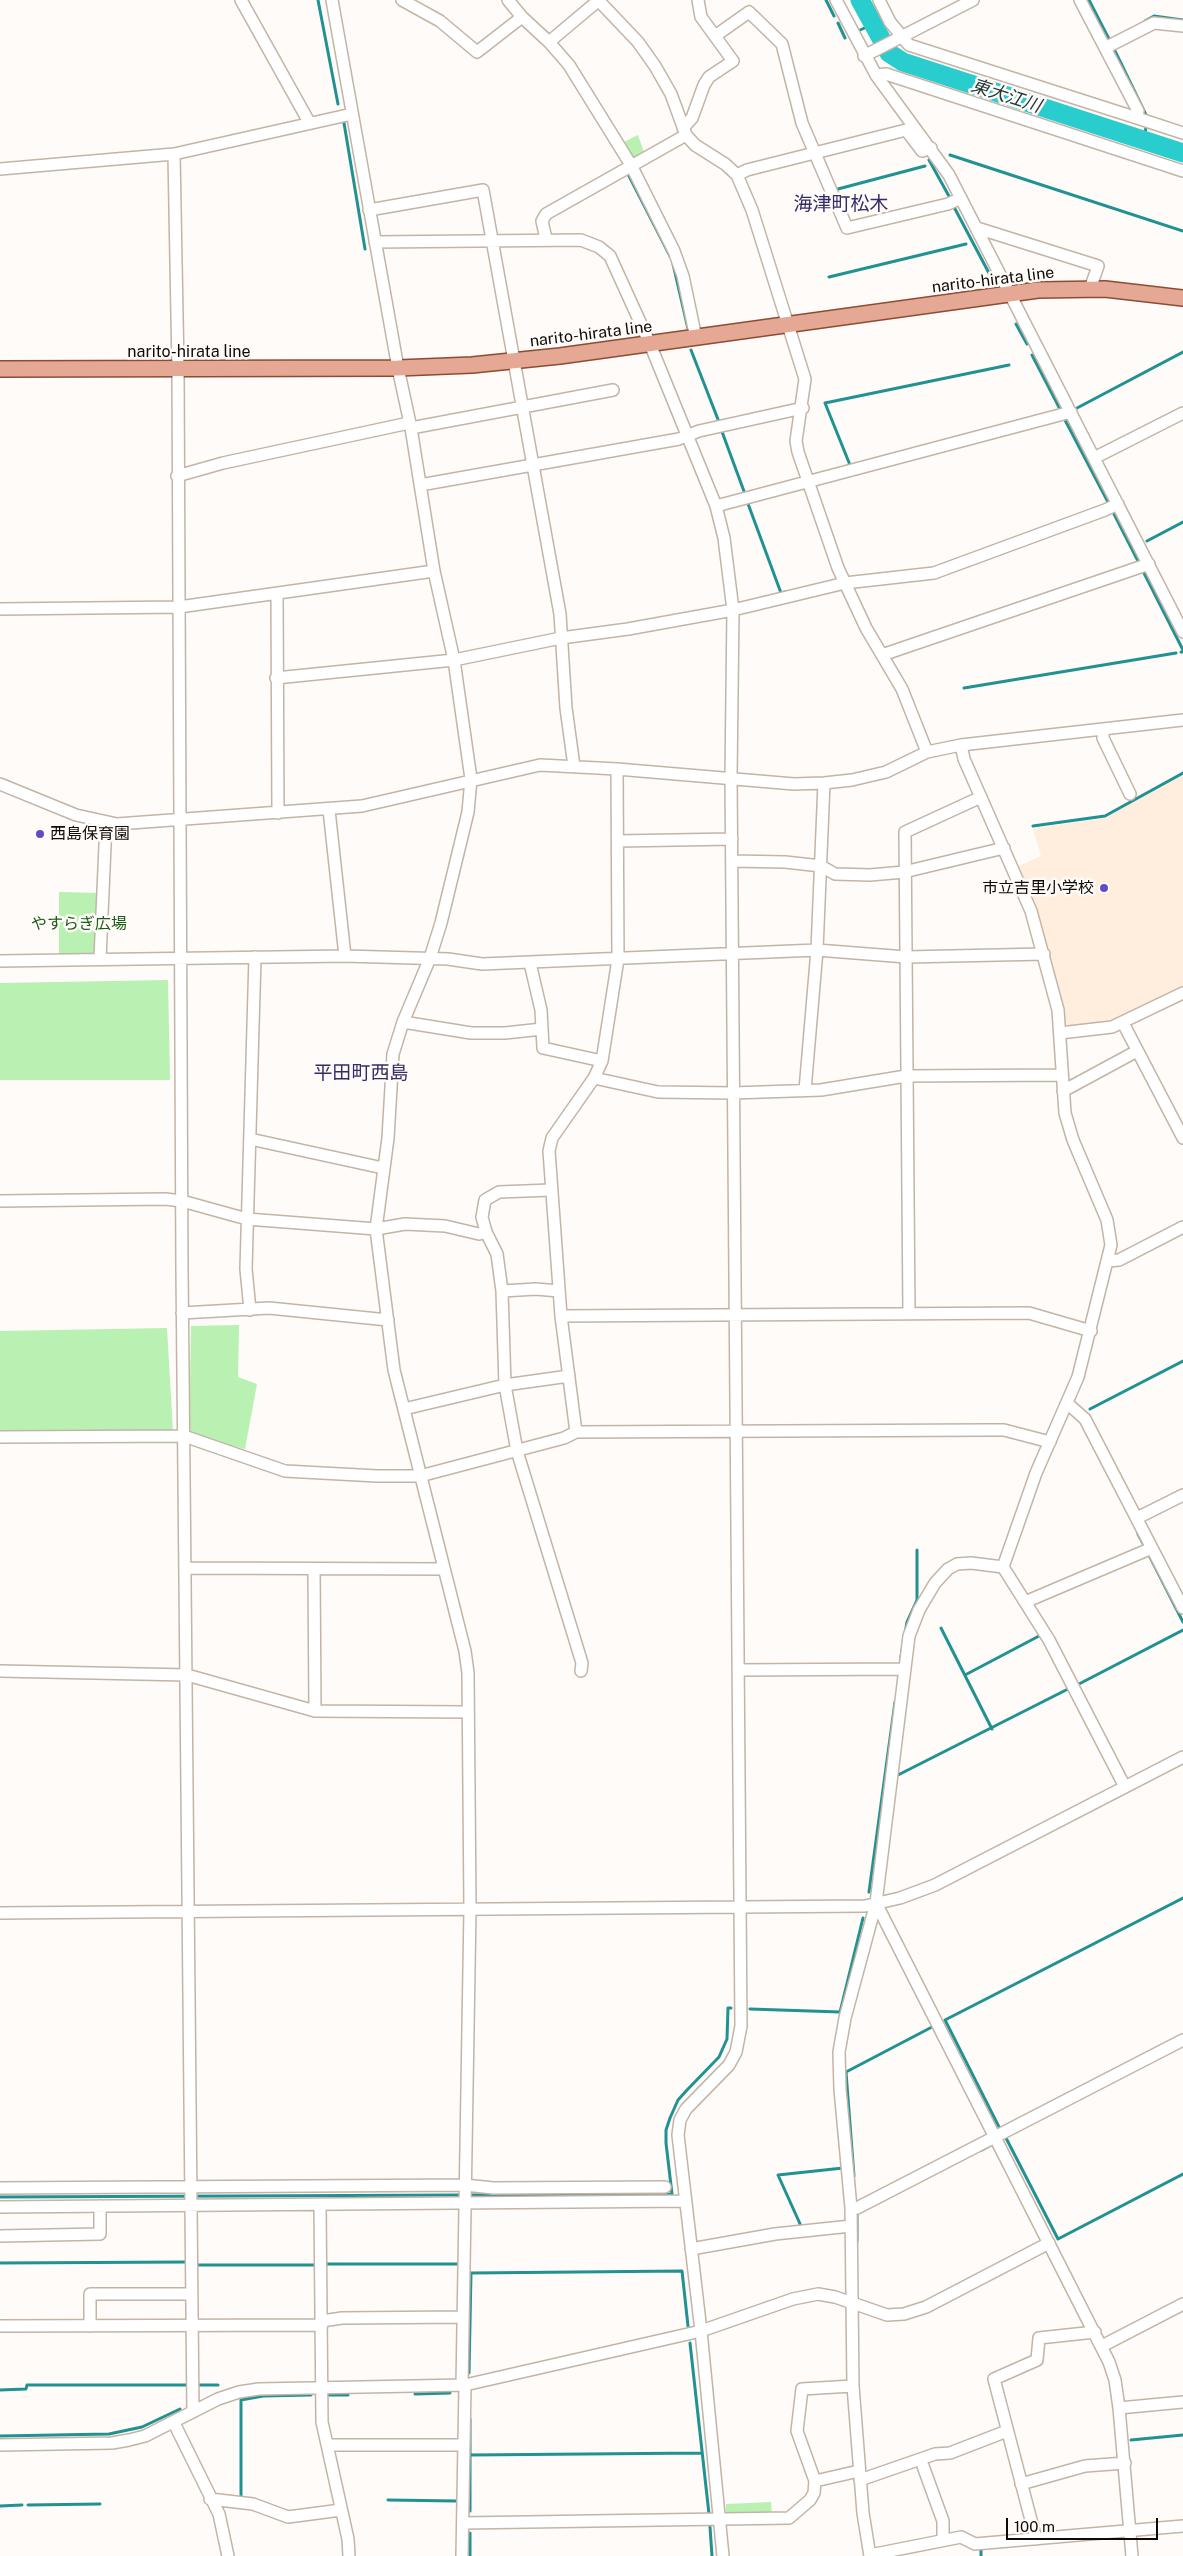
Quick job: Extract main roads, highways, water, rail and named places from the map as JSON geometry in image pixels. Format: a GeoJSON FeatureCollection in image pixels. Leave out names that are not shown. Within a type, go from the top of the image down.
{"type":"FeatureCollection","features":[{"type":"Feature","properties":{"kind":"main road","name":"narito-hirata line"},"geometry":{"type":"LineString","coordinates":[[0,370],[398,368],[514,361],[696,338],[1038,290],[1090,289],[1137,292],[1183,298]]}},
{"type":"Feature","properties":{"kind":"waterway"},"geometry":{"type":"LineString","coordinates":[[318,0],[338,104]]}},
{"type":"Feature","properties":{"kind":"waterway"},"geometry":{"type":"LineString","coordinates":[[826,0],[834,16]]}},
{"type":"Feature","properties":{"kind":"waterway","name":"東大江川"},"geometry":{"type":"LineString","coordinates":[[860,0],[889,53],[903,62],[1183,153]]}},
{"type":"Feature","properties":{"kind":"waterway"},"geometry":{"type":"LineString","coordinates":[[1089,0],[1110,41]]}},
{"type":"Feature","properties":{"kind":"waterway"},"geometry":{"type":"LineString","coordinates":[[1145,21],[1154,16],[1183,20]]}},
{"type":"Feature","properties":{"kind":"waterway"},"geometry":{"type":"LineString","coordinates":[[838,23],[845,38]]}},
{"type":"Feature","properties":{"kind":"waterway"},"geometry":{"type":"LineString","coordinates":[[858,31],[873,24]]}},
{"type":"Feature","properties":{"kind":"waterway"},"geometry":{"type":"LineString","coordinates":[[1115,51],[1148,119]]}},
{"type":"Feature","properties":{"kind":"waterway"},"geometry":{"type":"LineString","coordinates":[[344,123],[365,249]]}},
{"type":"Feature","properties":{"kind":"waterway"},"geometry":{"type":"LineString","coordinates":[[1144,141],[1146,127]]}},
{"type":"Feature","properties":{"kind":"waterway"},"geometry":{"type":"LineString","coordinates":[[950,155],[1183,231]]}},
{"type":"Feature","properties":{"kind":"waterway"},"geometry":{"type":"LineString","coordinates":[[929,160],[950,198]]}},
{"type":"Feature","properties":{"kind":"waterway"},"geometry":{"type":"LineString","coordinates":[[838,189],[925,166]]}},
{"type":"Feature","properties":{"kind":"waterway"},"geometry":{"type":"LineString","coordinates":[[628,174],[670,256]]}},
{"type":"Feature","properties":{"kind":"waterway"},"geometry":{"type":"LineString","coordinates":[[954,207],[990,275]]}},
{"type":"Feature","properties":{"kind":"waterway"},"geometry":{"type":"LineString","coordinates":[[829,277],[966,244]]}},
{"type":"Feature","properties":{"kind":"waterway"},"geometry":{"type":"LineString","coordinates":[[673,264],[688,329]]}},
{"type":"Feature","properties":{"kind":"waterway"},"geometry":{"type":"LineString","coordinates":[[1016,324],[1027,344]]}},
{"type":"Feature","properties":{"kind":"waterway"},"geometry":{"type":"LineString","coordinates":[[691,350],[719,422]]}},
{"type":"Feature","properties":{"kind":"waterway"},"geometry":{"type":"LineString","coordinates":[[1077,408],[1183,352]]}},
{"type":"Feature","properties":{"kind":"waterway"},"geometry":{"type":"LineString","coordinates":[[1032,355],[1061,411]]}},
{"type":"Feature","properties":{"kind":"waterway"},"geometry":{"type":"LineString","coordinates":[[850,465],[825,403],[1009,365]]}},
{"type":"Feature","properties":{"kind":"waterway"},"geometry":{"type":"LineString","coordinates":[[1065,420],[1109,504],[1107,505]]}},
{"type":"Feature","properties":{"kind":"waterway"},"geometry":{"type":"LineString","coordinates":[[721,429],[745,494]]}},
{"type":"Feature","properties":{"kind":"waterway"},"geometry":{"type":"LineString","coordinates":[[747,501],[781,593],[785,592]]}},
{"type":"Feature","properties":{"kind":"waterway"},"geometry":{"type":"LineString","coordinates":[[1113,512],[1139,563]]}},
{"type":"Feature","properties":{"kind":"waterway"},"geometry":{"type":"LineString","coordinates":[[1147,541],[1183,522]]}},
{"type":"Feature","properties":{"kind":"waterway"},"geometry":{"type":"LineString","coordinates":[[1144,573],[1183,650]]}},
{"type":"Feature","properties":{"kind":"waterway"},"geometry":{"type":"LineString","coordinates":[[964,688],[1176,653]]}},
{"type":"Feature","properties":{"kind":"waterway"},"geometry":{"type":"LineString","coordinates":[[1033,826],[1105,816],[1183,773]]}},
{"type":"Feature","properties":{"kind":"waterway"},"geometry":{"type":"LineString","coordinates":[[1090,1409],[1183,1361]]}},
{"type":"Feature","properties":{"kind":"waterway"},"geometry":{"type":"LineString","coordinates":[[1138,1534],[1145,1547]]}},
{"type":"Feature","properties":{"kind":"waterway"},"geometry":{"type":"LineString","coordinates":[[901,1657],[907,1622],[917,1600],[917,1550]]}},
{"type":"Feature","properties":{"kind":"waterway"},"geometry":{"type":"LineString","coordinates":[[1149,1555],[1183,1622]]}},
{"type":"Feature","properties":{"kind":"waterway"},"geometry":{"type":"LineString","coordinates":[[941,1628],[992,1729]]}},
{"type":"Feature","properties":{"kind":"waterway"},"geometry":{"type":"LineString","coordinates":[[1077,1685],[1183,1630]]}},
{"type":"Feature","properties":{"kind":"waterway"},"geometry":{"type":"LineString","coordinates":[[965,1675],[1039,1636]]}},
{"type":"Feature","properties":{"kind":"waterway"},"geometry":{"type":"LineString","coordinates":[[896,1776],[1068,1689]]}},
{"type":"Feature","properties":{"kind":"waterway"},"geometry":{"type":"LineString","coordinates":[[869,1892],[895,1702]]}},
{"type":"Feature","properties":{"kind":"waterway"},"geometry":{"type":"LineString","coordinates":[[1000,2129],[945,2020],[1183,1898]]}},
{"type":"Feature","properties":{"kind":"waterway"},"geometry":{"type":"LineString","coordinates":[[750,2009],[840,2012],[863,1918]]}},
{"type":"Feature","properties":{"kind":"waterway"},"geometry":{"type":"LineString","coordinates":[[468,2195],[672,2194],[666,2130],[678,2100],[719,2057],[727,2039],[728,2008],[731,2008]]}},
{"type":"Feature","properties":{"kind":"waterway"},"geometry":{"type":"LineString","coordinates":[[854,2176],[846,2072],[932,2027]]}},
{"type":"Feature","properties":{"kind":"waterway"},"geometry":{"type":"LineString","coordinates":[[1006,2138],[1058,2239],[1183,2174]]}},
{"type":"Feature","properties":{"kind":"waterway"},"geometry":{"type":"LineString","coordinates":[[982,2150],[991,2145]]}},
{"type":"Feature","properties":{"kind":"waterway"},"geometry":{"type":"LineString","coordinates":[[801,2226],[778,2175],[843,2168]]}},
{"type":"Feature","properties":{"kind":"waterway"},"geometry":{"type":"LineString","coordinates":[[0,2197],[462,2195]]}},
{"type":"Feature","properties":{"kind":"waterway"},"geometry":{"type":"LineString","coordinates":[[857,2241],[857,2213],[860,2212]]}},
{"type":"Feature","properties":{"kind":"waterway"},"geometry":{"type":"LineString","coordinates":[[0,2263],[186,2262]]}},
{"type":"Feature","properties":{"kind":"waterway"},"geometry":{"type":"LineString","coordinates":[[326,2264],[457,2264]]}},
{"type":"Feature","properties":{"kind":"waterway"},"geometry":{"type":"LineString","coordinates":[[197,2265],[316,2265]]}},
{"type":"Feature","properties":{"kind":"waterway"},"geometry":{"type":"LineString","coordinates":[[469,2373],[471,2273],[682,2271],[688,2326]]}},
{"type":"Feature","properties":{"kind":"waterway"},"geometry":{"type":"LineString","coordinates":[[690,2343],[709,2514]]}},
{"type":"Feature","properties":{"kind":"waterway"},"geometry":{"type":"LineString","coordinates":[[0,2390],[26,2389],[27,2385],[187,2385]]}},
{"type":"Feature","properties":{"kind":"waterway"},"geometry":{"type":"LineString","coordinates":[[198,2385],[218,2385]]}},
{"type":"Feature","properties":{"kind":"waterway"},"geometry":{"type":"LineString","coordinates":[[415,2394],[450,2393]]}},
{"type":"Feature","properties":{"kind":"waterway"},"geometry":{"type":"LineString","coordinates":[[241,2498],[241,2400],[263,2396],[311,2395]]}},
{"type":"Feature","properties":{"kind":"waterway"},"geometry":{"type":"LineString","coordinates":[[329,2395],[348,2395]]}},
{"type":"Feature","properties":{"kind":"waterway"},"geometry":{"type":"LineString","coordinates":[[0,2436],[109,2434],[142,2427],[180,2409]]}},
{"type":"Feature","properties":{"kind":"waterway"},"geometry":{"type":"LineString","coordinates":[[470,2419],[470,2511]]}},
{"type":"Feature","properties":{"kind":"waterway"},"geometry":{"type":"LineString","coordinates":[[1131,2440],[1183,2435]]}},
{"type":"Feature","properties":{"kind":"waterway"},"geometry":{"type":"LineString","coordinates":[[470,2455],[702,2453]]}},
{"type":"Feature","properties":{"kind":"waterway"},"geometry":{"type":"LineString","coordinates":[[388,2500],[456,2501]]}},
{"type":"Feature","properties":{"kind":"waterway"},"geometry":{"type":"LineString","coordinates":[[28,2505],[100,2504]]}},
{"type":"Feature","properties":{"kind":"waterway"},"geometry":{"type":"LineString","coordinates":[[0,2506],[22,2505]]}},
{"type":"Feature","properties":{"kind":"waterway"},"geometry":{"type":"LineString","coordinates":[[710,2527],[712,2556]]}},
{"type":"Feature","properties":{"kind":"waterway"},"geometry":{"type":"LineString","coordinates":[[470,2533],[470,2556]]}},
{"type":"Feature","properties":{"kind":"waterway"},"geometry":{"type":"LineString","coordinates":[[981,2550],[981,2556]]}},
{"type":"Feature","properties":{"kind":"place","name":"西島保育園"},"geometry":{"type":"Point","coordinates":[40,834]}},
{"type":"Feature","properties":{"kind":"place","name":"市立吉里小学校"},"geometry":{"type":"Point","coordinates":[1104,888]}},
{"type":"Feature","properties":{"kind":"district","name":"海津町松木"},"geometry":{"type":"Point","coordinates":[841,204]}},
{"type":"Feature","properties":{"kind":"district","name":"平田町西島"},"geometry":{"type":"Point","coordinates":[361,1073]}},
{"type":"Feature","properties":{"kind":"park label","name":"やすらぎ広場"},"geometry":{"type":"Point","coordinates":[79,924]}}]}
